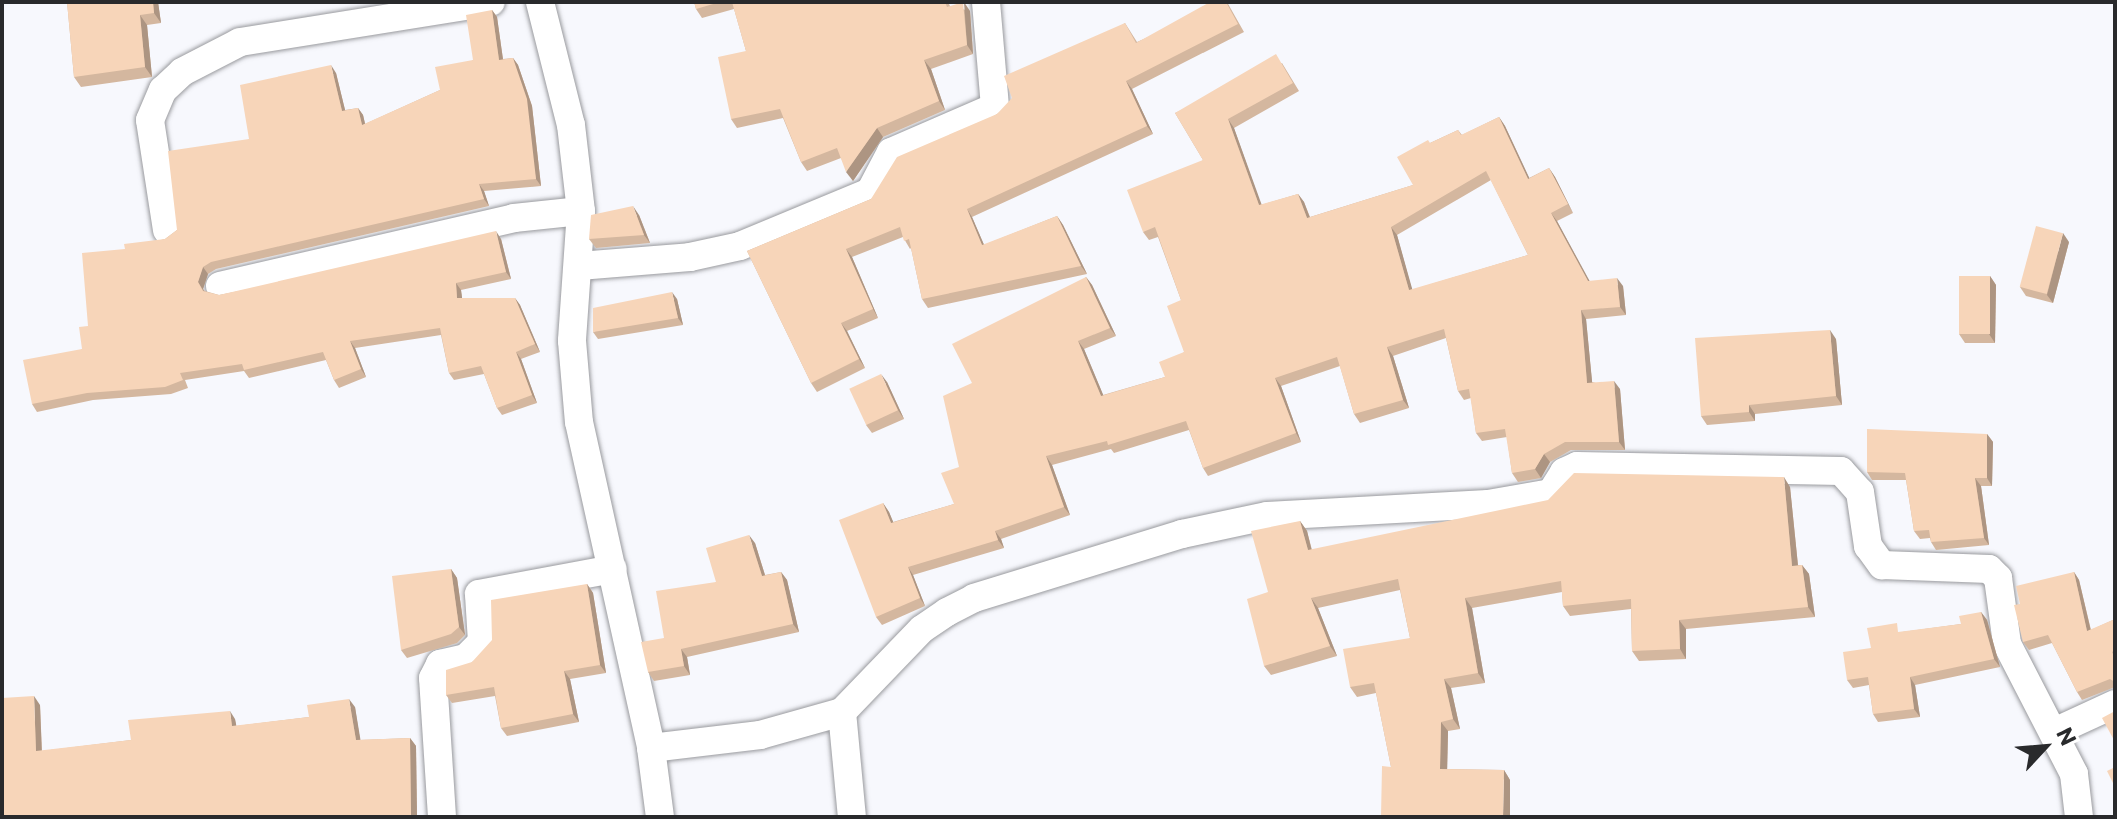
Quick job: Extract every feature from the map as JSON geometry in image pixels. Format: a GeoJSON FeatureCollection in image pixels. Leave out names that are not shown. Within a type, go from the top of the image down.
{"type":"FeatureCollection","features":[{"type":"Feature","properties":{"kind":"street"},"geometry":{"type":"LineString","coordinates":[[167,230],[150,120],[163,90],[182,72],[240,42],[491,2]]}},
{"type":"Feature","properties":{"kind":"street"},"geometry":{"type":"LineString","coordinates":[[540,2],[571,125],[581,211],[573,380],[651,748],[660,817]]}},
{"type":"Feature","properties":{"kind":"street"},"geometry":{"type":"LineString","coordinates":[[579,266],[690,257],[740,246],[870,192],[891,152],[995,107],[986,2]]}},
{"type":"Feature","properties":{"kind":"street"},"geometry":{"type":"LineString","coordinates":[[220,286],[514,218],[581,211]]}},
{"type":"Feature","properties":{"kind":"street"},"geometry":{"type":"LineString","coordinates":[[651,748],[760,735],[842,712],[922,629],[947,612],[1085,561],[1267,516],[1488,504],[1544,495],[1570,468],[1593,466],[1841,471],[1860,492],[1868,546],[1882,565],[1989,569],[1998,578],[2007,644],[2074,774],[2079,817]]}},
{"type":"Feature","properties":{"kind":"street"},"geometry":{"type":"LineString","coordinates":[[442,817],[433,678],[440,664],[466,658],[482,642],[479,594],[613,569]]}},
{"type":"Feature","properties":{"kind":"street"},"geometry":{"type":"LineString","coordinates":[[2054,732],[2115,704]]}},
{"type":"Feature","properties":{"kind":"street"},"geometry":{"type":"LineString","coordinates":[[842,712],[852,817]]}},
{"type":"Feature","properties":{"kind":"building"},"geometry":{"type":"Polygon","coordinates":[[[67,2],[153,2],[154,13],[140,15],[145,67],[74,77],[67,2]]]}},
{"type":"Feature","properties":{"kind":"building"},"geometry":{"type":"Polygon","coordinates":[[[694,2],[720,2],[696,9],[694,2]]]}},
{"type":"Feature","properties":{"kind":"building"},"geometry":{"type":"Polygon","coordinates":[[[732,2],[945,2],[947,7],[963,2],[967,45],[924,60],[939,101],[877,128],[846,172],[837,148],[801,162],[780,109],[731,119],[718,57],[746,51],[732,2]]]}},
{"type":"Feature","properties":{"kind":"building"},"geometry":{"type":"Polygon","coordinates":[[[1210,2],[1226,2],[1238,24],[1126,81],[1147,126],[967,209],[982,245],[1057,216],[1081,266],[922,299],[909,239],[904,241],[900,227],[846,249],[873,309],[841,323],[859,359],[811,383],[747,251],[871,199],[897,157],[997,114],[1012,98],[1004,76],[1125,23],[1136,43],[1210,2]]]}},
{"type":"Feature","properties":{"kind":"building"},"geometry":{"type":"Polygon","coordinates":[[[492,10],[499,60],[513,58],[527,99],[536,179],[479,184],[484,199],[211,262],[203,267],[198,282],[203,291],[219,295],[496,231],[506,272],[456,283],[457,298],[515,298],[535,344],[516,352],[532,395],[497,408],[481,366],[449,373],[440,328],[350,341],[361,369],[334,380],[323,352],[244,370],[242,364],[180,373],[183,380],[165,387],[87,393],[32,404],[23,360],[82,349],[79,327],[88,326],[82,253],[125,249],[124,244],[165,239],[177,230],[168,151],[249,139],[240,85],[331,65],[342,111],[358,108],[362,125],[440,90],[435,67],[473,60],[466,15],[492,10]]]}},
{"type":"Feature","properties":{"kind":"building"},"geometry":{"type":"Polygon","coordinates":[[[1276,54],[1293,83],[1228,119],[1259,205],[1298,194],[1307,218],[1413,185],[1397,157],[1428,140],[1430,143],[1458,130],[1461,135],[1499,117],[1528,179],[1549,168],[1568,204],[1551,213],[1588,281],[1617,278],[1620,307],[1581,310],[1587,383],[1614,381],[1619,442],[1565,442],[1544,454],[1535,469],[1512,473],[1505,429],[1476,433],[1469,389],[1458,391],[1444,329],[1387,347],[1403,400],[1354,414],[1337,357],[1275,378],[1296,433],[1203,468],[1186,421],[1108,445],[1107,441],[1046,456],[1064,507],[995,531],[998,540],[908,567],[920,598],[876,617],[839,520],[883,503],[891,523],[954,504],[941,473],[959,467],[943,396],[972,383],[952,344],[1086,277],[1110,328],[1078,341],[1101,396],[1165,377],[1159,362],[1184,352],[1167,306],[1181,300],[1155,227],[1143,232],[1127,190],[1203,160],[1175,113],[1276,54]],[[1486,171],[1391,227],[1409,290],[1528,255],[1486,171]]]}},
{"type":"Feature","properties":{"kind":"building"},"geometry":{"type":"Polygon","coordinates":[[[633,206],[644,235],[589,239],[591,215],[633,206]]]}},
{"type":"Feature","properties":{"kind":"building"},"geometry":{"type":"Polygon","coordinates":[[[2036,226],[2063,233],[2047,294],[2020,287],[2036,226]]]}},
{"type":"Feature","properties":{"kind":"building"},"geometry":{"type":"Polygon","coordinates":[[[1959,276],[1990,276],[1990,334],[1959,334],[1959,276]]]}},
{"type":"Feature","properties":{"kind":"building"},"geometry":{"type":"Polygon","coordinates":[[[672,292],[678,318],[593,332],[593,308],[672,292]]]}},
{"type":"Feature","properties":{"kind":"building"},"geometry":{"type":"Polygon","coordinates":[[[1830,330],[1836,396],[1749,405],[1749,412],[1701,416],[1695,338],[1830,330]]]}},
{"type":"Feature","properties":{"kind":"building"},"geometry":{"type":"Polygon","coordinates":[[[881,374],[898,410],[866,425],[849,389],[881,374]]]}},
{"type":"Feature","properties":{"kind":"building"},"geometry":{"type":"Polygon","coordinates":[[[1867,429],[1987,434],[1987,478],[1975,478],[1984,538],[1931,542],[1929,530],[1914,531],[1905,473],[1867,472],[1867,429]]]}},
{"type":"Feature","properties":{"kind":"building"},"geometry":{"type":"Polygon","coordinates":[[[1574,473],[1784,477],[1792,566],[1802,565],[1808,607],[1679,620],[1680,649],[1632,651],[1631,599],[1563,606],[1561,581],[1465,598],[1478,673],[1444,679],[1453,719],[1441,722],[1440,769],[1504,770],[1503,817],[1381,817],[1382,766],[1391,767],[1374,683],[1350,687],[1343,649],[1410,638],[1398,579],[1311,598],[1330,646],[1264,666],[1247,599],[1268,592],[1251,531],[1300,521],[1308,550],[1548,500],[1574,473]]]}},
{"type":"Feature","properties":{"kind":"building"},"geometry":{"type":"Polygon","coordinates":[[[749,535],[762,576],[781,572],[793,624],[681,649],[684,666],[648,672],[641,642],[664,638],[656,591],[716,582],[706,548],[749,535]]]}},
{"type":"Feature","properties":{"kind":"building"},"geometry":{"type":"Polygon","coordinates":[[[451,569],[459,627],[451,634],[401,650],[392,576],[451,569]]]}},
{"type":"Feature","properties":{"kind":"building"},"geometry":{"type":"Polygon","coordinates":[[[2074,572],[2087,631],[2115,619],[2115,650],[2112,652],[2115,682],[2110,679],[2077,692],[2048,635],[2023,642],[2014,605],[2020,604],[2016,586],[2074,572]]]}},
{"type":"Feature","properties":{"kind":"building"},"geometry":{"type":"Polygon","coordinates":[[[587,584],[600,665],[564,671],[573,714],[501,728],[494,687],[446,695],[446,670],[472,662],[492,640],[491,600],[587,584]]]}},
{"type":"Feature","properties":{"kind":"building"},"geometry":{"type":"Polygon","coordinates":[[[1981,612],[1994,659],[1910,677],[1914,709],[1873,714],[1868,677],[1847,680],[1843,652],[1871,648],[1867,628],[1897,623],[1898,632],[1961,624],[1959,616],[1981,612]]]}},
{"type":"Feature","properties":{"kind":"building"},"geometry":{"type":"Polygon","coordinates":[[[34,696],[36,751],[131,740],[128,720],[230,711],[232,726],[309,717],[307,705],[349,699],[356,740],[410,738],[411,815],[2,817],[2,698],[34,696]]]}},
{"type":"Feature","properties":{"kind":"building"},"geometry":{"type":"Polygon","coordinates":[[[2115,711],[2115,742],[2102,718],[2115,711]]]}},
{"type":"Feature","properties":{"kind":"building"},"geometry":{"type":"Polygon","coordinates":[[[2115,767],[2115,787],[2107,771],[2115,767]]]}}]}
